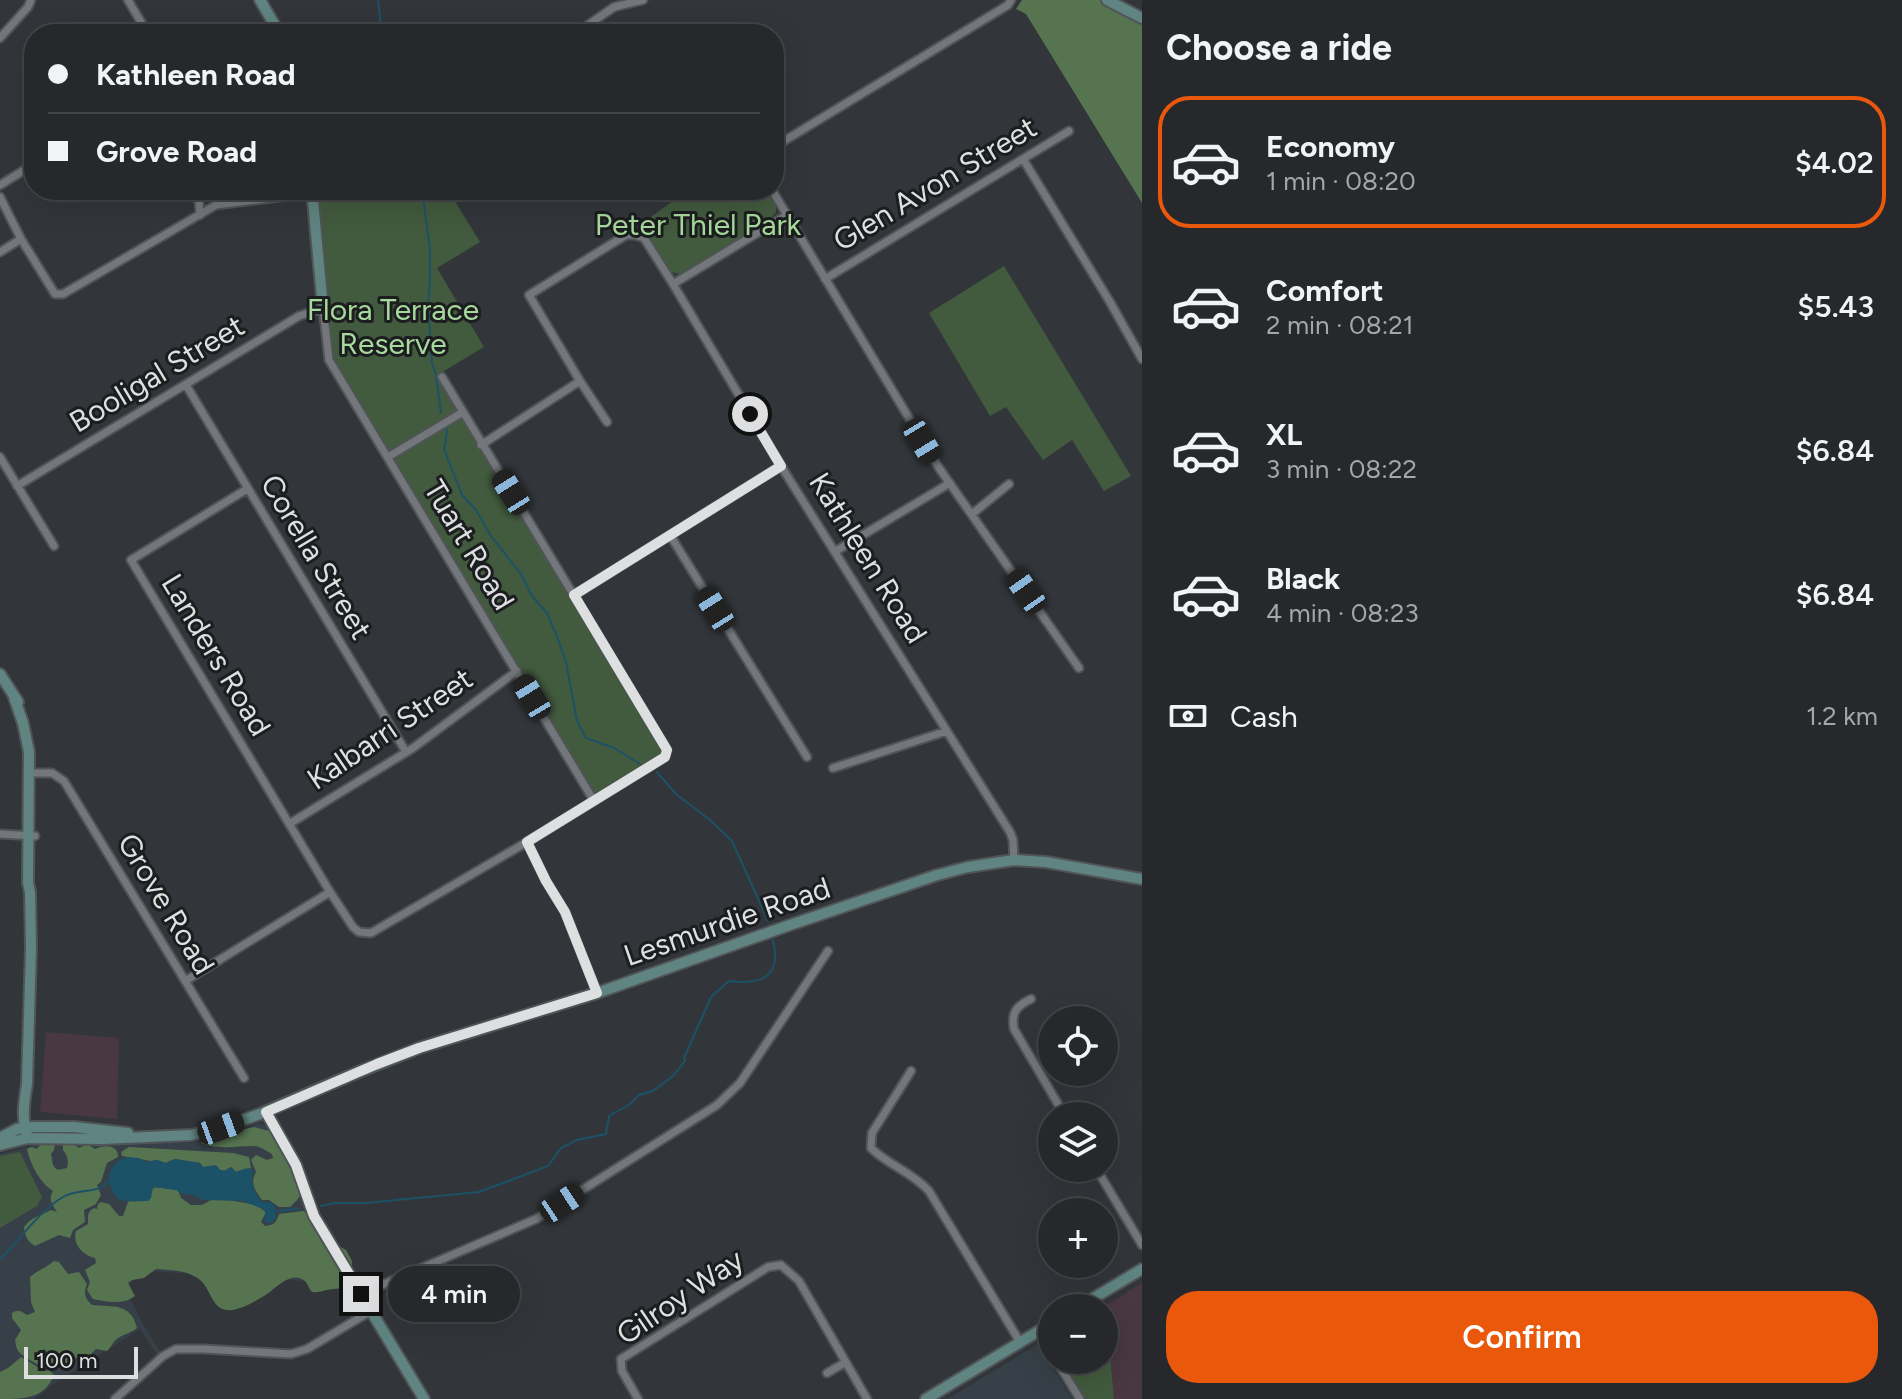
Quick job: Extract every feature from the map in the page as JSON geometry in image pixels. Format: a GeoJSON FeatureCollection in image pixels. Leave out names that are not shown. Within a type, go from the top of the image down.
{"type":"FeatureCollection","features":[{"type":"Feature","properties":{"kind":"street"},"geometry":{"type":"LineString","coordinates":[[0,38],[31,0]]}},
{"type":"Feature","properties":{"kind":"street"},"geometry":{"type":"LineString","coordinates":[[128,0],[142,24]]}},
{"type":"Feature","properties":{"kind":"street"},"geometry":{"type":"LineString","coordinates":[[260,0],[274,24]]}},
{"type":"Feature","properties":{"kind":"street"},"geometry":{"type":"LineString","coordinates":[[589,24],[614,7],[643,0]]}},
{"type":"Feature","properties":{"kind":"street"},"geometry":{"type":"LineString","coordinates":[[784,141],[1007,6],[1011,0]]}},
{"type":"Feature","properties":{"kind":"street"},"geometry":{"type":"LineString","coordinates":[[1107,0],[1142,18]]}},
{"type":"Feature","properties":{"kind":"street","name":"Glen Avon Street"},"geometry":{"type":"LineString","coordinates":[[825,279],[1069,131]]}},
{"type":"Feature","properties":{"kind":"street"},"geometry":{"type":"LineString","coordinates":[[1023,159],[1142,359]]}},
{"type":"Feature","properties":{"kind":"street"},"geometry":{"type":"LineString","coordinates":[[0,185],[24,170]]}},
{"type":"Feature","properties":{"kind":"street"},"geometry":{"type":"LineString","coordinates":[[0,197],[21,239],[55,294],[63,294],[216,205],[253,200]]}},
{"type":"Feature","properties":{"kind":"street"},"geometry":{"type":"LineString","coordinates":[[199,200],[200,215]]}},
{"type":"Feature","properties":{"kind":"street"},"geometry":{"type":"LineString","coordinates":[[313,200],[323,308]]}},
{"type":"Feature","properties":{"kind":"street"},"geometry":{"type":"LineString","coordinates":[[778,200],[939,468],[1079,668]]}},
{"type":"Feature","properties":{"kind":"street"},"geometry":{"type":"LineString","coordinates":[[673,284],[787,215]]}},
{"type":"Feature","properties":{"kind":"street","name":"Kathleen Road"},"geometry":{"type":"LineString","coordinates":[[607,422],[529,295],[626,235],[635,235],[644,238],[673,284],[781,466],[1010,832],[1014,860]]}},
{"type":"Feature","properties":{"kind":"street"},"geometry":{"type":"LineString","coordinates":[[0,252],[21,239]]}},
{"type":"Feature","properties":{"kind":"street","name":"Booligal Street"},"geometry":{"type":"LineString","coordinates":[[17,486],[299,316],[323,308]]}},
{"type":"Feature","properties":{"kind":"street","name":"Tuart Road"},"geometry":{"type":"LineString","coordinates":[[323,308],[329,360],[594,801]]}},
{"type":"Feature","properties":{"kind":"street"},"geometry":{"type":"LineString","coordinates":[[442,377],[574,595],[781,466]]}},
{"type":"Feature","properties":{"kind":"street"},"geometry":{"type":"LineString","coordinates":[[481,445],[580,381]]}},
{"type":"Feature","properties":{"kind":"street","name":"Corella Street"},"geometry":{"type":"LineString","coordinates":[[186,385],[406,752]]}},
{"type":"Feature","properties":{"kind":"street"},"geometry":{"type":"LineString","coordinates":[[388,457],[463,412]]}},
{"type":"Feature","properties":{"kind":"street"},"geometry":{"type":"LineString","coordinates":[[0,457],[54,546]]}},
{"type":"Feature","properties":{"kind":"street"},"geometry":{"type":"LineString","coordinates":[[836,551],[950,483]]}},
{"type":"Feature","properties":{"kind":"street"},"geometry":{"type":"LineString","coordinates":[[972,514],[1009,484]]}},
{"type":"Feature","properties":{"kind":"street","name":"Landers Road"},"geometry":{"type":"LineString","coordinates":[[247,489],[131,560],[330,892],[359,932],[371,933],[665,757],[667,750],[574,595]]}},
{"type":"Feature","properties":{"kind":"street"},"geometry":{"type":"LineString","coordinates":[[670,535],[807,757]]}},
{"type":"Feature","properties":{"kind":"street","name":"Kalbarri Street"},"geometry":{"type":"LineString","coordinates":[[289,824],[406,752],[517,671]]}},
{"type":"Feature","properties":{"kind":"street"},"geometry":{"type":"LineString","coordinates":[[0,674],[23,710],[32,731],[34,881],[30,892],[31,948],[24,1101],[28,1131]]}},
{"type":"Feature","properties":{"kind":"street"},"geometry":{"type":"LineString","coordinates":[[833,768],[947,731]]}},
{"type":"Feature","properties":{"kind":"street","name":"Grove Road"},"geometry":{"type":"LineString","coordinates":[[33,772],[52,773],[64,781],[244,1078]]}},
{"type":"Feature","properties":{"kind":"street"},"geometry":{"type":"LineString","coordinates":[[0,834],[32,835]]}},
{"type":"Feature","properties":{"kind":"street"},"geometry":{"type":"LineString","coordinates":[[527,842],[565,912],[597,993]]}},
{"type":"Feature","properties":{"kind":"street","name":"Lesmurdie Road"},"geometry":{"type":"LineString","coordinates":[[0,1138],[28,1131],[102,1139],[153,1137],[191,1135],[221,1128],[406,1053],[597,993],[968,867],[1014,860],[1046,862],[1142,879]]}},
{"type":"Feature","properties":{"kind":"street"},"geometry":{"type":"LineString","coordinates":[[185,981],[330,892]]}},
{"type":"Feature","properties":{"kind":"street"},"geometry":{"type":"LineString","coordinates":[[361,1294],[536,1219],[717,1105],[740,1083],[828,951]]}},
{"type":"Feature","properties":{"kind":"street"},"geometry":{"type":"LineString","coordinates":[[1031,999],[1015,1010],[1014,1029],[1057,1102]]}},
{"type":"Feature","properties":{"kind":"street"},"geometry":{"type":"LineString","coordinates":[[911,1071],[872,1133],[871,1148],[919,1180],[929,1191],[1020,1342]]}},
{"type":"Feature","properties":{"kind":"street"},"geometry":{"type":"LineString","coordinates":[[266,1112],[296,1165],[314,1216],[424,1399]]}},
{"type":"Feature","properties":{"kind":"street","name":"Lesmurdie Road"},"geometry":{"type":"LineString","coordinates":[[0,1145],[28,1131]]}},
{"type":"Feature","properties":{"kind":"street"},"geometry":{"type":"LineString","coordinates":[[1104,1182],[1142,1245]]}},
{"type":"Feature","properties":{"kind":"street","name":"Gilroy Way"},"geometry":{"type":"LineString","coordinates":[[638,1399],[622,1371],[621,1359],[768,1267],[781,1265],[799,1281],[867,1399]]}},
{"type":"Feature","properties":{"kind":"street"},"geometry":{"type":"LineString","coordinates":[[1100,1294],[1142,1269]]}},
{"type":"Feature","properties":{"kind":"street"},"geometry":{"type":"LineString","coordinates":[[115,1399],[163,1356],[176,1349],[291,1354],[307,1349],[371,1311]]}},
{"type":"Feature","properties":{"kind":"street"},"geometry":{"type":"LineString","coordinates":[[926,1399],[1038,1332]]}},
{"type":"Feature","properties":{"kind":"street"},"geometry":{"type":"LineString","coordinates":[[827,1373],[846,1362]]}},
{"type":"Feature","properties":{"kind":"street"},"geometry":{"type":"LineString","coordinates":[[1065,1374],[1080,1399]]}},
{"type":"Feature","properties":{"kind":"shaded area"},"geometry":{"type":"Polygon","coordinates":[[[46,1032],[119,1038],[117,1119],[40,1112],[46,1032]]]}},
{"type":"Feature","properties":{"kind":"shaded area"},"geometry":{"type":"Polygon","coordinates":[[[259,1123],[271,1130],[311,1209],[305,1281],[149,1271],[131,1282],[126,1290],[163,1356],[160,1359],[140,1329],[34,1399],[0,1399],[0,1154],[43,1143],[62,1144],[79,1138],[192,1143],[259,1123]]]}},
{"type":"Feature","properties":{"kind":"shaded area"},"geometry":{"type":"Polygon","coordinates":[[[1142,1283],[1142,1399],[1114,1399],[1112,1374],[1118,1374],[1118,1298],[1142,1283]]]}},
{"type":"Feature","properties":{"kind":"shaded area"},"geometry":{"type":"Polygon","coordinates":[[[1038,1344],[1038,1374],[1057,1374],[1072,1399],[948,1399],[1038,1344]]]}},
{"type":"Feature","properties":{"kind":"green space"},"geometry":{"type":"Polygon","coordinates":[[[1022,0],[1107,0],[1142,18],[1142,203],[1026,14],[1016,9],[1022,0]]]}},
{"type":"Feature","properties":{"kind":"green space","name":"Flora Terrace Reserve"},"geometry":{"type":"Polygon","coordinates":[[[311,200],[454,200],[480,242],[437,268],[484,347],[444,371],[442,377],[665,757],[594,801],[329,360],[311,200]]]}},
{"type":"Feature","properties":{"kind":"green space","name":"Peter Thiel Park"},"geometry":{"type":"Polygon","coordinates":[[[675,200],[772,200],[776,206],[770,220],[680,274],[670,272],[650,241],[639,232],[645,221],[675,200]]]}},
{"type":"Feature","properties":{"kind":"green space"},"geometry":{"type":"Polygon","coordinates":[[[1004,266],[1131,476],[1104,491],[1072,440],[1043,460],[1006,407],[990,416],[929,313],[1004,266]]]}},
{"type":"Feature","properties":{"kind":"green space"},"geometry":{"type":"Polygon","coordinates":[[[254,1127],[273,1132],[295,1170],[301,1191],[290,1207],[279,1207],[269,1200],[262,1200],[254,1187],[256,1172],[251,1160],[256,1155],[267,1160],[273,1158],[272,1154],[256,1146],[220,1147],[201,1143],[254,1127]]]}},
{"type":"Feature","properties":{"kind":"green space"},"geometry":{"type":"Polygon","coordinates":[[[51,1142],[55,1144],[51,1154],[54,1167],[58,1170],[68,1165],[63,1145],[72,1143],[79,1148],[87,1144],[95,1149],[110,1147],[116,1150],[118,1157],[107,1163],[101,1182],[97,1185],[101,1195],[96,1204],[84,1210],[85,1222],[73,1230],[70,1238],[59,1235],[35,1246],[27,1238],[24,1227],[51,1210],[57,1212],[51,1199],[53,1191],[36,1173],[27,1149],[37,1149],[51,1142]]]}},
{"type":"Feature","properties":{"kind":"green space"},"geometry":{"type":"Polygon","coordinates":[[[129,1147],[233,1153],[249,1157],[251,1168],[236,1172],[231,1167],[225,1171],[217,1166],[203,1167],[200,1163],[175,1159],[165,1163],[122,1156],[121,1152],[129,1147]]]}},
{"type":"Feature","properties":{"kind":"green space"},"geometry":{"type":"Polygon","coordinates":[[[20,1152],[42,1197],[37,1206],[0,1228],[0,1156],[20,1152]]]}},
{"type":"Feature","properties":{"kind":"green space"},"geometry":{"type":"Polygon","coordinates":[[[155,1187],[178,1190],[181,1198],[191,1205],[229,1200],[256,1205],[266,1212],[261,1222],[265,1226],[274,1223],[279,1214],[303,1211],[309,1214],[330,1241],[346,1250],[352,1261],[351,1286],[312,1292],[306,1282],[296,1277],[251,1304],[226,1310],[216,1304],[203,1283],[194,1276],[156,1269],[144,1278],[128,1283],[135,1296],[131,1299],[115,1302],[93,1299],[87,1290],[90,1282],[85,1270],[96,1263],[95,1258],[80,1249],[76,1231],[88,1224],[89,1213],[97,1209],[101,1202],[109,1204],[119,1216],[123,1216],[128,1202],[148,1201],[155,1187]]]}},
{"type":"Feature","properties":{"kind":"green space"},"geometry":{"type":"Polygon","coordinates":[[[54,1261],[59,1262],[68,1274],[79,1272],[87,1284],[85,1296],[92,1305],[126,1310],[137,1328],[114,1341],[107,1351],[96,1349],[90,1355],[79,1354],[67,1366],[49,1365],[47,1368],[18,1351],[15,1340],[21,1330],[12,1313],[20,1311],[27,1315],[35,1312],[31,1302],[30,1277],[54,1261]]]}},
{"type":"Feature","properties":{"kind":"green space"},"geometry":{"type":"Polygon","coordinates":[[[21,1357],[50,1371],[54,1375],[50,1383],[32,1396],[0,1399],[0,1372],[21,1357]]]}},
{"type":"Feature","properties":{"kind":"green space"},"geometry":{"type":"Polygon","coordinates":[[[1070,1374],[1112,1374],[1114,1399],[1086,1399],[1070,1374]]]}},
{"type":"Feature","properties":{"kind":"water"},"geometry":{"type":"Polygon","coordinates":[[[126,1157],[166,1163],[175,1159],[200,1163],[203,1167],[215,1165],[224,1171],[231,1167],[236,1172],[251,1170],[255,1192],[263,1203],[274,1204],[276,1218],[272,1223],[265,1222],[265,1210],[243,1201],[204,1200],[176,1190],[153,1187],[148,1201],[120,1200],[109,1178],[114,1165],[126,1157]]]}},
{"type":"Feature","properties":{"kind":"waterway"},"geometry":{"type":"LineString","coordinates":[[378,0],[381,24]]}},
{"type":"Feature","properties":{"kind":"waterway"},"geometry":{"type":"LineString","coordinates":[[423,200],[430,249],[428,304],[432,363],[441,413]]}},
{"type":"Feature","properties":{"kind":"waterway"},"geometry":{"type":"LineString","coordinates":[[446,426],[444,449],[462,495],[476,510],[491,536],[521,574],[532,596],[547,613],[566,662],[577,721],[586,738],[614,748],[640,764]]}},
{"type":"Feature","properties":{"kind":"waterway"},"geometry":{"type":"LineString","coordinates":[[657,772],[676,794],[732,841],[768,921]]}},
{"type":"Feature","properties":{"kind":"waterway"},"geometry":{"type":"LineString","coordinates":[[321,1206],[479,1192],[548,1166],[561,1148],[577,1140],[606,1134],[609,1116],[639,1095],[653,1091],[673,1076],[685,1061],[711,997],[729,981],[760,980],[767,976],[775,963],[773,940]]}},
{"type":"Feature","properties":{"kind":"waterway"},"geometry":{"type":"LineString","coordinates":[[0,1259],[54,1203],[69,1194],[99,1188],[109,1180]]}},
{"type":"Feature","properties":{"kind":"waterway"},"geometry":{"type":"LineString","coordinates":[[276,1211],[297,1209]]}},
{"type":"Feature","properties":{"kind":"route"},"geometry":{"type":"LineString","coordinates":[[361,1294],[314,1216],[296,1165],[266,1112],[419,1048],[597,993],[565,912],[527,842],[665,757],[667,750],[574,595],[781,466],[750,414]]}}]}
